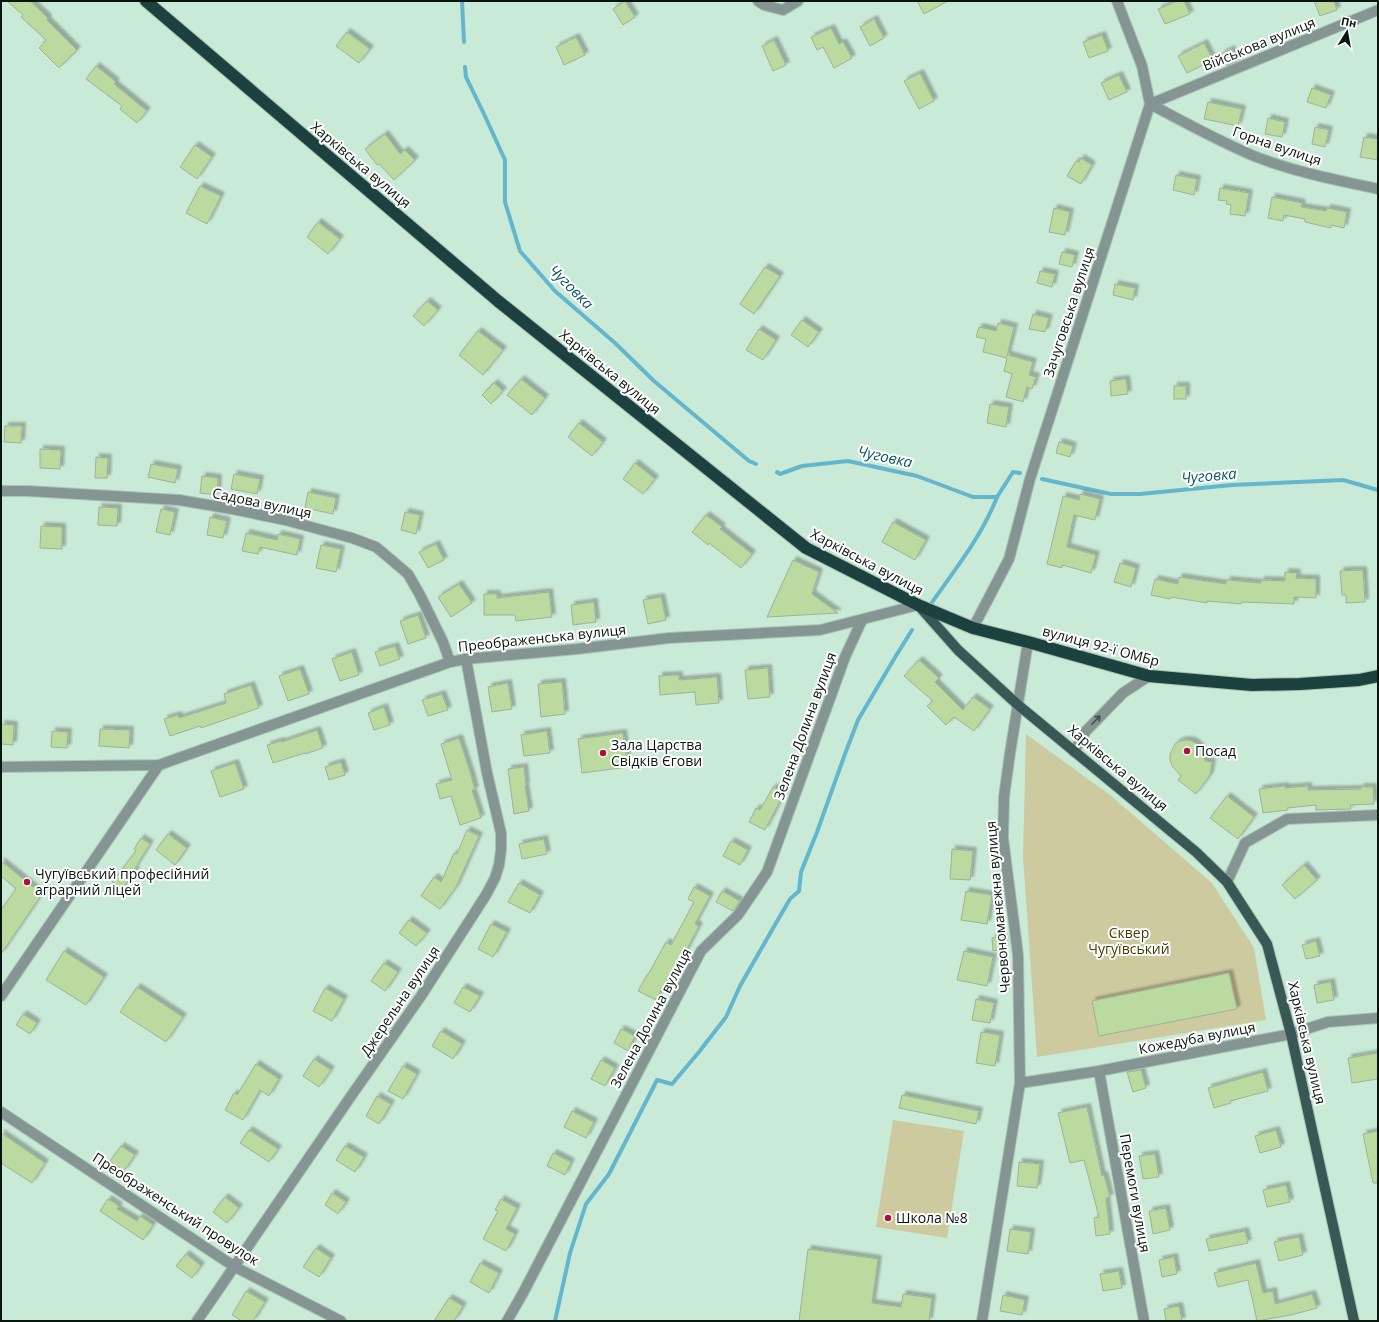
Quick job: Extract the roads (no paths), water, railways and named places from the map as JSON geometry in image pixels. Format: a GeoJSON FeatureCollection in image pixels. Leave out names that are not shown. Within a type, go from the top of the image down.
{"type":"FeatureCollection","features":[{"type":"Feature","properties":{"kind":"highway","name":"Харківська вулиця"},"geometry":{"type":"LineString","coordinates":[[146,1],[498,301],[806,548],[918,605]]}},
{"type":"Feature","properties":{"kind":"highway","name":"вулиця 92-ї ОМБр"},"geometry":{"type":"LineString","coordinates":[[918,605],[973,628],[1150,676],[1252,685],[1351,681],[1378,676]]}},
{"type":"Feature","properties":{"kind":"main road","name":"Харківська вулиця"},"geometry":{"type":"LineString","coordinates":[[918,605],[958,650],[1017,704],[1196,852],[1227,882],[1267,944],[1291,1034],[1354,1321]]}},
{"type":"Feature","properties":{"kind":"street"},"geometry":{"type":"LineString","coordinates":[[758,1],[764,5],[783,10],[798,1]]}},
{"type":"Feature","properties":{"kind":"street","name":"Зачуговська вулиця"},"geometry":{"type":"LineString","coordinates":[[973,628],[1010,559],[1030,479],[1150,104],[1142,66],[1117,1]]}},
{"type":"Feature","properties":{"kind":"street","name":"Військова вулиця"},"geometry":{"type":"LineString","coordinates":[[1150,104],[1378,10]]}},
{"type":"Feature","properties":{"kind":"street","name":"Горна вулиця"},"geometry":{"type":"LineString","coordinates":[[1150,104],[1219,141],[1255,156],[1301,171],[1378,189]]}},
{"type":"Feature","properties":{"kind":"street","name":"Садова вулиця"},"geometry":{"type":"LineString","coordinates":[[1,491],[28,491],[179,500],[285,520],[352,538],[376,547],[408,574],[443,642],[450,662]]}},
{"type":"Feature","properties":{"kind":"street","name":"Преображенська вулиця"},"geometry":{"type":"LineString","coordinates":[[1,768],[159,765],[450,662],[466,659],[670,638],[820,630],[918,605]]}},
{"type":"Feature","properties":{"kind":"street","name":"Зелена Долина вулиця"},"geometry":{"type":"LineString","coordinates":[[507,1321],[701,951],[738,915],[767,872],[845,657],[862,620]]}},
{"type":"Feature","properties":{"kind":"street","name":"Червономанєжна вулиця"},"geometry":{"type":"LineString","coordinates":[[982,1321],[1020,1083],[1018,956],[1004,838],[1004,797],[1017,704],[1028,642]]}},
{"type":"Feature","properties":{"kind":"street","name":"Джерельна вулиця"},"geometry":{"type":"LineString","coordinates":[[197,1321],[421,996],[486,895],[495,878],[501,850],[501,833],[487,773],[466,659]]}},
{"type":"Feature","properties":{"kind":"street"},"geometry":{"type":"LineString","coordinates":[[1074,752],[1086,731],[1117,698],[1150,676]]}},
{"type":"Feature","properties":{"kind":"street"},"geometry":{"type":"LineString","coordinates":[[1,996],[159,765]]}},
{"type":"Feature","properties":{"kind":"street"},"geometry":{"type":"LineString","coordinates":[[1227,882],[1245,843],[1287,819],[1378,815]]}},
{"type":"Feature","properties":{"kind":"street","name":"Кожедуба вулиця"},"geometry":{"type":"LineString","coordinates":[[1020,1083],[1099,1071],[1291,1034],[1328,1022],[1378,1018]]}},
{"type":"Feature","properties":{"kind":"street","name":"Перемоги вулиця"},"geometry":{"type":"LineString","coordinates":[[1099,1071],[1144,1321]]}},
{"type":"Feature","properties":{"kind":"street","name":"Преображенський провулок"},"geometry":{"type":"LineString","coordinates":[[1,1112],[235,1267],[341,1321]]}},
{"type":"Feature","properties":{"kind":"waterway","name":"Чуговка"},"geometry":{"type":"LineString","coordinates":[[462,1],[464,42]]}},
{"type":"Feature","properties":{"kind":"waterway","name":"Чуговка"},"geometry":{"type":"LineString","coordinates":[[465,67],[466,77],[505,160],[505,202],[520,251],[555,291],[615,343],[654,381],[749,461],[756,464]]}},
{"type":"Feature","properties":{"kind":"waterway","name":"Чуговка"},"geometry":{"type":"LineString","coordinates":[[777,472],[780,474],[802,466],[848,461],[917,476],[973,497],[997,497],[1013,472],[1020,473]]}},
{"type":"Feature","properties":{"kind":"waterway","name":"Чуговка"},"geometry":{"type":"LineString","coordinates":[[1042,479],[1111,494],[1140,494],[1232,485],[1343,480],[1378,490]]}},
{"type":"Feature","properties":{"kind":"waterway"},"geometry":{"type":"LineString","coordinates":[[928,608],[975,541],[997,497]]}},
{"type":"Feature","properties":{"kind":"waterway"},"geometry":{"type":"LineString","coordinates":[[555,1321],[570,1253],[586,1204],[609,1174],[657,1080],[672,1084],[726,1017],[740,986],[772,930],[790,899],[799,891],[801,872],[858,720],[912,630]]}},
{"type":"Feature","properties":{"kind":"place","name":"Посад"},"geometry":{"type":"Point","coordinates":[1187,751]}},
{"type":"Feature","properties":{"kind":"place","name":"Зала Царства Свідків Єгови"},"geometry":{"type":"Point","coordinates":[603,753]}},
{"type":"Feature","properties":{"kind":"place","name":"Чугуївський професійний аграрний ліцей"},"geometry":{"type":"Point","coordinates":[27,882]}},
{"type":"Feature","properties":{"kind":"place","name":"Школа №8"},"geometry":{"type":"Point","coordinates":[888,1218]}},
{"type":"Feature","properties":{"kind":"park label","name":"Сквер Чугуївський"},"geometry":{"type":"Point","coordinates":[1129,942]}}]}
